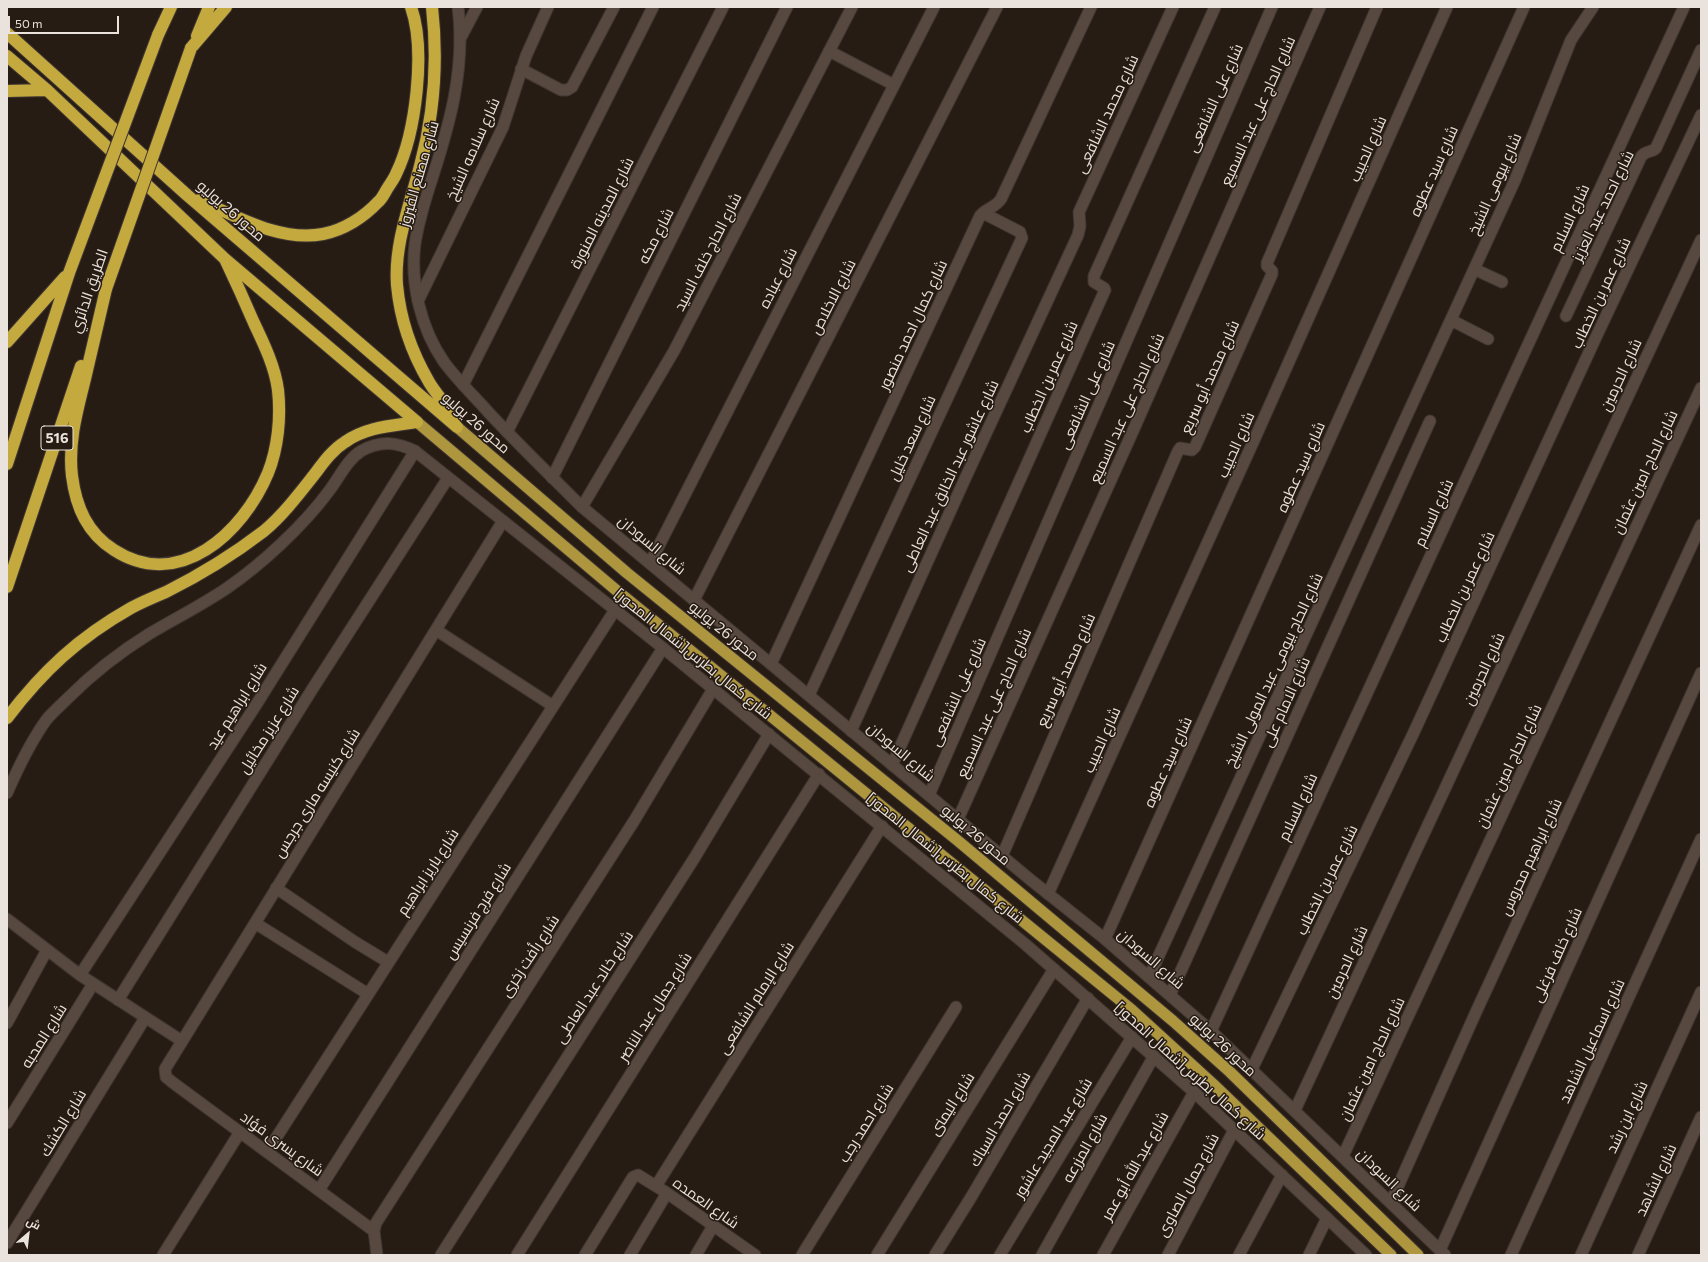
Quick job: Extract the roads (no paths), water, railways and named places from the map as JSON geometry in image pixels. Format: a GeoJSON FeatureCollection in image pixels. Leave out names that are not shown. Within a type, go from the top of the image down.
{"type":"FeatureCollection","features":[{"type":"Feature","properties":{"kind":"highway"},"geometry":{"type":"LineString","coordinates":[[158,35],[166,7]]}},
{"type":"Feature","properties":{"kind":"highway","name":"الطريق الدائري"},"geometry":{"type":"LineString","coordinates":[[7,464],[69,273],[158,35],[171,7]]}},
{"type":"Feature","properties":{"kind":"highway","name":"الطريق الدائري"},"geometry":{"type":"LineString","coordinates":[[7,587],[106,289],[191,48],[209,7]]}},
{"type":"Feature","properties":{"kind":"highway"},"geometry":{"type":"LineString","coordinates":[[191,48],[226,7]]}},
{"type":"Feature","properties":{"kind":"highway"},"geometry":{"type":"LineString","coordinates":[[187,195],[260,227],[292,235],[324,234],[354,222],[379,201],[396,174],[406,144],[413,113],[417,82],[418,50],[415,18],[411,7]]}},
{"type":"Feature","properties":{"kind":"highway"},"geometry":{"type":"LineString","coordinates":[[432,7],[435,27],[435,74],[430,120],[421,165],[400,239],[397,262],[397,285],[402,314],[416,357],[429,382],[453,417],[457,428]]}},
{"type":"Feature","properties":{"kind":"highway","name":"محور 26 يوليو"},"geometry":{"type":"LineString","coordinates":[[7,33],[187,195],[627,573],[957,840],[1173,1021],[1230,1072],[1418,1255]]}},
{"type":"Feature","properties":{"kind":"highway"},"geometry":{"type":"LineString","coordinates":[[7,56],[47,90],[225,259],[417,422],[616,590],[1132,1010],[1214,1084],[1391,1255]]}},
{"type":"Feature","properties":{"kind":"highway"},"geometry":{"type":"LineString","coordinates":[[7,91],[47,90]]}},
{"type":"Feature","properties":{"kind":"highway"},"geometry":{"type":"LineString","coordinates":[[106,289],[73,430],[71,454],[72,478],[86,524],[103,543],[125,557],[150,564],[176,564],[199,554],[216,544],[239,521],[256,498],[268,473],[276,446],[279,417],[278,389],[272,366],[225,259]]}},
{"type":"Feature","properties":{"kind":"highway"},"geometry":{"type":"LineString","coordinates":[[7,342],[69,273]]}},
{"type":"Feature","properties":{"kind":"highway"},"geometry":{"type":"LineString","coordinates":[[7,718],[30,688],[52,665],[77,644],[132,608],[200,574],[264,530],[292,504],[330,454],[344,442],[359,433],[376,428],[417,422]]}},
{"type":"Feature","properties":{"kind":"street","name":"شارع مصنع الفيروز"},"geometry":{"type":"LineString","coordinates":[[458,7],[460,39],[459,68],[455,97],[449,126],[421,214],[415,244],[414,275],[418,301],[428,334],[444,361],[463,385]]}},
{"type":"Feature","properties":{"kind":"street"},"geometry":{"type":"LineString","coordinates":[[460,39],[476,7]]}},
{"type":"Feature","properties":{"kind":"street","name":"شارع سلامه الشيخ"},"geometry":{"type":"LineString","coordinates":[[418,301],[503,127],[521,69],[548,7]]}},
{"type":"Feature","properties":{"kind":"street"},"geometry":{"type":"LineString","coordinates":[[521,69],[561,90],[567,90],[572,87],[614,7]]}},
{"type":"Feature","properties":{"kind":"street"},"geometry":{"type":"LineString","coordinates":[[463,385],[653,7]]}},
{"type":"Feature","properties":{"kind":"street","name":"شارع المدينه المنورة"},"geometry":{"type":"LineString","coordinates":[[507,432],[723,7]]}},
{"type":"Feature","properties":{"kind":"street","name":"شارع مكه"},"geometry":{"type":"LineString","coordinates":[[552,478],[787,7]]}},
{"type":"Feature","properties":{"kind":"street","name":"شارع الحاج خلف السيد"},"geometry":{"type":"LineString","coordinates":[[582,506],[674,351],[852,7]]}},
{"type":"Feature","properties":{"kind":"street","name":"شارع عباده"},"geometry":{"type":"LineString","coordinates":[[650,563],[934,7]]}},
{"type":"Feature","properties":{"kind":"street","name":"شارع الاخلاص"},"geometry":{"type":"LineString","coordinates":[[694,600],[997,7]]}},
{"type":"Feature","properties":{"kind":"street","name":"شارع كمال احمد منصور"},"geometry":{"type":"LineString","coordinates":[[771,664],[983,213],[993,208],[1001,198],[1091,7]]}},
{"type":"Feature","properties":{"kind":"street","name":"شارع محمد الشافعى"},"geometry":{"type":"LineString","coordinates":[[1078,235],[1080,226],[1079,212],[1173,7]]}},
{"type":"Feature","properties":{"kind":"street","name":"شارع عمر بن الخطاب"},"geometry":{"type":"LineString","coordinates":[[892,764],[1105,290],[1094,282],[1094,276],[1215,7]]}},
{"type":"Feature","properties":{"kind":"street","name":"شارع على الشافعى"},"geometry":{"type":"LineString","coordinates":[[929,795],[1272,7]]}},
{"type":"Feature","properties":{"kind":"street","name":"شارع الحاج على عبد السميع"},"geometry":{"type":"LineString","coordinates":[[958,819],[1130,438],[1320,7]]}},
{"type":"Feature","properties":{"kind":"street","name":"شارع محمد أبو سريع"},"geometry":{"type":"LineString","coordinates":[[1002,856],[1178,451],[1180,448],[1190,450],[1194,449],[1221,390],[1272,274],[1272,270],[1267,266],[1267,263],[1377,7]]}},
{"type":"Feature","properties":{"kind":"street","name":"شارع الحبيب"},"geometry":{"type":"LineString","coordinates":[[1048,894],[1255,438],[1447,7]]}},
{"type":"Feature","properties":{"kind":"street","name":"شارع سيد عطوه"},"geometry":{"type":"LineString","coordinates":[[1105,939],[1524,7]]}},
{"type":"Feature","properties":{"kind":"street","name":"شارع بيومى الشيخ"},"geometry":{"type":"LineString","coordinates":[[1426,374],[1515,180],[1568,47],[1593,7]]}},
{"type":"Feature","properties":{"kind":"street","name":"شارع السلام"},"geometry":{"type":"LineString","coordinates":[[1211,1031],[1684,7]]}},
{"type":"Feature","properties":{"kind":"street"},"geometry":{"type":"LineString","coordinates":[[829,50],[894,85]]}},
{"type":"Feature","properties":{"kind":"street","name":"شارع احمد عبد العزيز"},"geometry":{"type":"LineString","coordinates":[[1566,316],[1641,157],[1645,152],[1651,152],[1656,148],[1701,50]]}},
{"type":"Feature","properties":{"kind":"street","name":"شارع عمر بن الخطاب"},"geometry":{"type":"LineString","coordinates":[[1252,1070],[1414,732],[1594,342],[1701,115]]}},
{"type":"Feature","properties":{"kind":"street","name":"شارع سعد خليل"},"geometry":{"type":"LineString","coordinates":[[809,695],[1022,238],[1020,232],[983,213]]}},
{"type":"Feature","properties":{"kind":"street","name":"شارع عاشور عبد الخالق عبد العاطى"},"geometry":{"type":"LineString","coordinates":[[851,731],[964,481],[1078,235]]}},
{"type":"Feature","properties":{"kind":"street","name":"شارع الحرمين"},"geometry":{"type":"LineString","coordinates":[[1295,1110],[1701,240]]}},
{"type":"Feature","properties":{"kind":"street"},"geometry":{"type":"LineString","coordinates":[[1474,269],[1502,282]]}},
{"type":"Feature","properties":{"kind":"street"},"geometry":{"type":"LineString","coordinates":[[1450,320],[1488,339]]}},
{"type":"Feature","properties":{"kind":"street","name":"شارع الحاج بيومى عبد المولى الشيخ"},"geometry":{"type":"LineString","coordinates":[[1149,977],[1426,374]]}},
{"type":"Feature","properties":{"kind":"street","name":"شارع السودان"},"geometry":{"type":"LineString","coordinates":[[463,385],[552,478],[582,506],[851,731],[1048,894],[1105,939],[1211,1031],[1391,1202],[1442,1253]]}},
{"type":"Feature","properties":{"kind":"street","name":"شارع الحاج امين عثمان"},"geometry":{"type":"LineString","coordinates":[[1343,1156],[1701,388]]}},
{"type":"Feature","properties":{"kind":"street","name":"شارع الامام على"},"geometry":{"type":"LineString","coordinates":[[1170,995],[1430,421]]}},
{"type":"Feature","properties":{"kind":"street","name":"شارع كمال بطرس[شمال المحور]"},"geometry":{"type":"LineString","coordinates":[[7,794],[24,756],[48,719],[78,688],[112,660],[148,635],[226,588],[255,567],[306,519],[349,463],[360,452],[373,445],[387,443],[402,445],[415,451],[663,648],[882,826],[1054,969],[1194,1092],[1364,1254]]}},
{"type":"Feature","properties":{"kind":"street","name":"شارع ابراهيم عيد"},"geometry":{"type":"LineString","coordinates":[[80,975],[252,711],[415,451]]}},
{"type":"Feature","properties":{"kind":"street","name":"شارع عزيز مخائيل"},"geometry":{"type":"LineString","coordinates":[[118,1000],[309,695],[448,478]]}},
{"type":"Feature","properties":{"kind":"street","name":"شارع كنيسه مارى جرجس"},"geometry":{"type":"LineString","coordinates":[[172,1082],[166,1076],[165,1069],[503,521]]}},
{"type":"Feature","properties":{"kind":"street","name":"شارع ابراهيم محروس"},"geometry":{"type":"LineString","coordinates":[[1391,1202],[1476,1012],[1701,525]]}},
{"type":"Feature","properties":{"kind":"street","name":"شارع باريز ابراهيم"},"geometry":{"type":"LineString","coordinates":[[267,1152],[615,610]]}},
{"type":"Feature","properties":{"kind":"street"},"geometry":{"type":"LineString","coordinates":[[436,630],[553,706]]}},
{"type":"Feature","properties":{"kind":"street","name":"شارع فرج فرنسيس"},"geometry":{"type":"LineString","coordinates":[[319,1190],[663,648]]}},
{"type":"Feature","properties":{"kind":"street","name":"شارع خلف فرغلى"},"geometry":{"type":"LineString","coordinates":[[1442,1253],[1701,673]]}},
{"type":"Feature","properties":{"kind":"street","name":"شارع رأفت زخرى"},"geometry":{"type":"LineString","coordinates":[[375,1235],[376,1224],[634,822],[713,689]]}},
{"type":"Feature","properties":{"kind":"street","name":"شارع خالد عبد العاطى"},"geometry":{"type":"LineString","coordinates":[[441,1255],[695,857],[769,734]]}},
{"type":"Feature","properties":{"kind":"street","name":"شارع جمال عبد الناصر"},"geometry":{"type":"LineString","coordinates":[[517,1255],[818,774]]}},
{"type":"Feature","properties":{"kind":"street","name":"شارع الإمام الشافعى"},"geometry":{"type":"LineString","coordinates":[[656,1186],[882,826]]}},
{"type":"Feature","properties":{"kind":"street","name":"شارع اسماعيل الشاهد"},"geometry":{"type":"LineString","coordinates":[[1511,1255],[1701,839]]}},
{"type":"Feature","properties":{"kind":"street"},"geometry":{"type":"LineString","coordinates":[[276,888],[355,942],[388,962]]}},
{"type":"Feature","properties":{"kind":"street"},"geometry":{"type":"LineString","coordinates":[[7,919],[80,975],[182,1041]]}},
{"type":"Feature","properties":{"kind":"street"},"geometry":{"type":"LineString","coordinates":[[255,923],[368,994]]}},
{"type":"Feature","properties":{"kind":"street"},"geometry":{"type":"LineString","coordinates":[[7,1023],[48,950]]}},
{"type":"Feature","properties":{"kind":"street","name":"شارع اليمنى"},"geometry":{"type":"LineString","coordinates":[[877,1255],[1054,969]]}},
{"type":"Feature","properties":{"kind":"street","name":"شارع المحبه"},"geometry":{"type":"LineString","coordinates":[[7,1123],[93,984]]}},
{"type":"Feature","properties":{"kind":"street","name":"شارع ابن رشد"},"geometry":{"type":"LineString","coordinates":[[1581,1255],[1701,992]]}},
{"type":"Feature","properties":{"kind":"street","name":"شارع احمد السباك"},"geometry":{"type":"LineString","coordinates":[[935,1255],[970,1199],[1088,998]]}},
{"type":"Feature","properties":{"kind":"street","name":"شارع احمد رجب"},"geometry":{"type":"LineString","coordinates":[[802,1255],[956,1007]]}},
{"type":"Feature","properties":{"kind":"street","name":"شارع الكشك"},"geometry":{"type":"LineString","coordinates":[[7,1243],[145,1018]]}},
{"type":"Feature","properties":{"kind":"street","name":"شارع عبد المجيد عاشور"},"geometry":{"type":"LineString","coordinates":[[1000,1255],[1132,1036]]}},
{"type":"Feature","properties":{"kind":"street","name":"شارع المزرعه"},"geometry":{"type":"LineString","coordinates":[[1042,1255],[1154,1056]]}},
{"type":"Feature","properties":{"kind":"street","name":"شارع يسرى فؤاد"},"geometry":{"type":"LineString","coordinates":[[172,1082],[319,1190],[375,1235]]}},
{"type":"Feature","properties":{"kind":"street","name":"شارع عبد الله أبو عمر"},"geometry":{"type":"LineString","coordinates":[[1103,1255],[1194,1092]]}},
{"type":"Feature","properties":{"kind":"street","name":"شارع الشاهد"},"geometry":{"type":"LineString","coordinates":[[1638,1255],[1701,1117]]}},
{"type":"Feature","properties":{"kind":"street","name":"شارع جمال الصاوى"},"geometry":{"type":"LineString","coordinates":[[1168,1255],[1234,1130]]}},
{"type":"Feature","properties":{"kind":"street"},"geometry":{"type":"LineString","coordinates":[[163,1255],[240,1132]]}},
{"type":"Feature","properties":{"kind":"street","name":"شارع العمده"},"geometry":{"type":"LineString","coordinates":[[584,1255],[635,1175],[640,1176],[656,1186],[755,1255]]}},
{"type":"Feature","properties":{"kind":"street"},"geometry":{"type":"LineString","coordinates":[[1239,1255],[1282,1175]]}},
{"type":"Feature","properties":{"kind":"street"},"geometry":{"type":"LineString","coordinates":[[630,1255],[667,1194]]}},
{"type":"Feature","properties":{"kind":"street"},"geometry":{"type":"LineString","coordinates":[[1309,1255],[1327,1218]]}},
{"type":"Feature","properties":{"kind":"street"},"geometry":{"type":"LineString","coordinates":[[696,1255],[713,1226]]}},
{"type":"Feature","properties":{"kind":"street"},"geometry":{"type":"LineString","coordinates":[[375,1235],[377,1255]]}}]}
